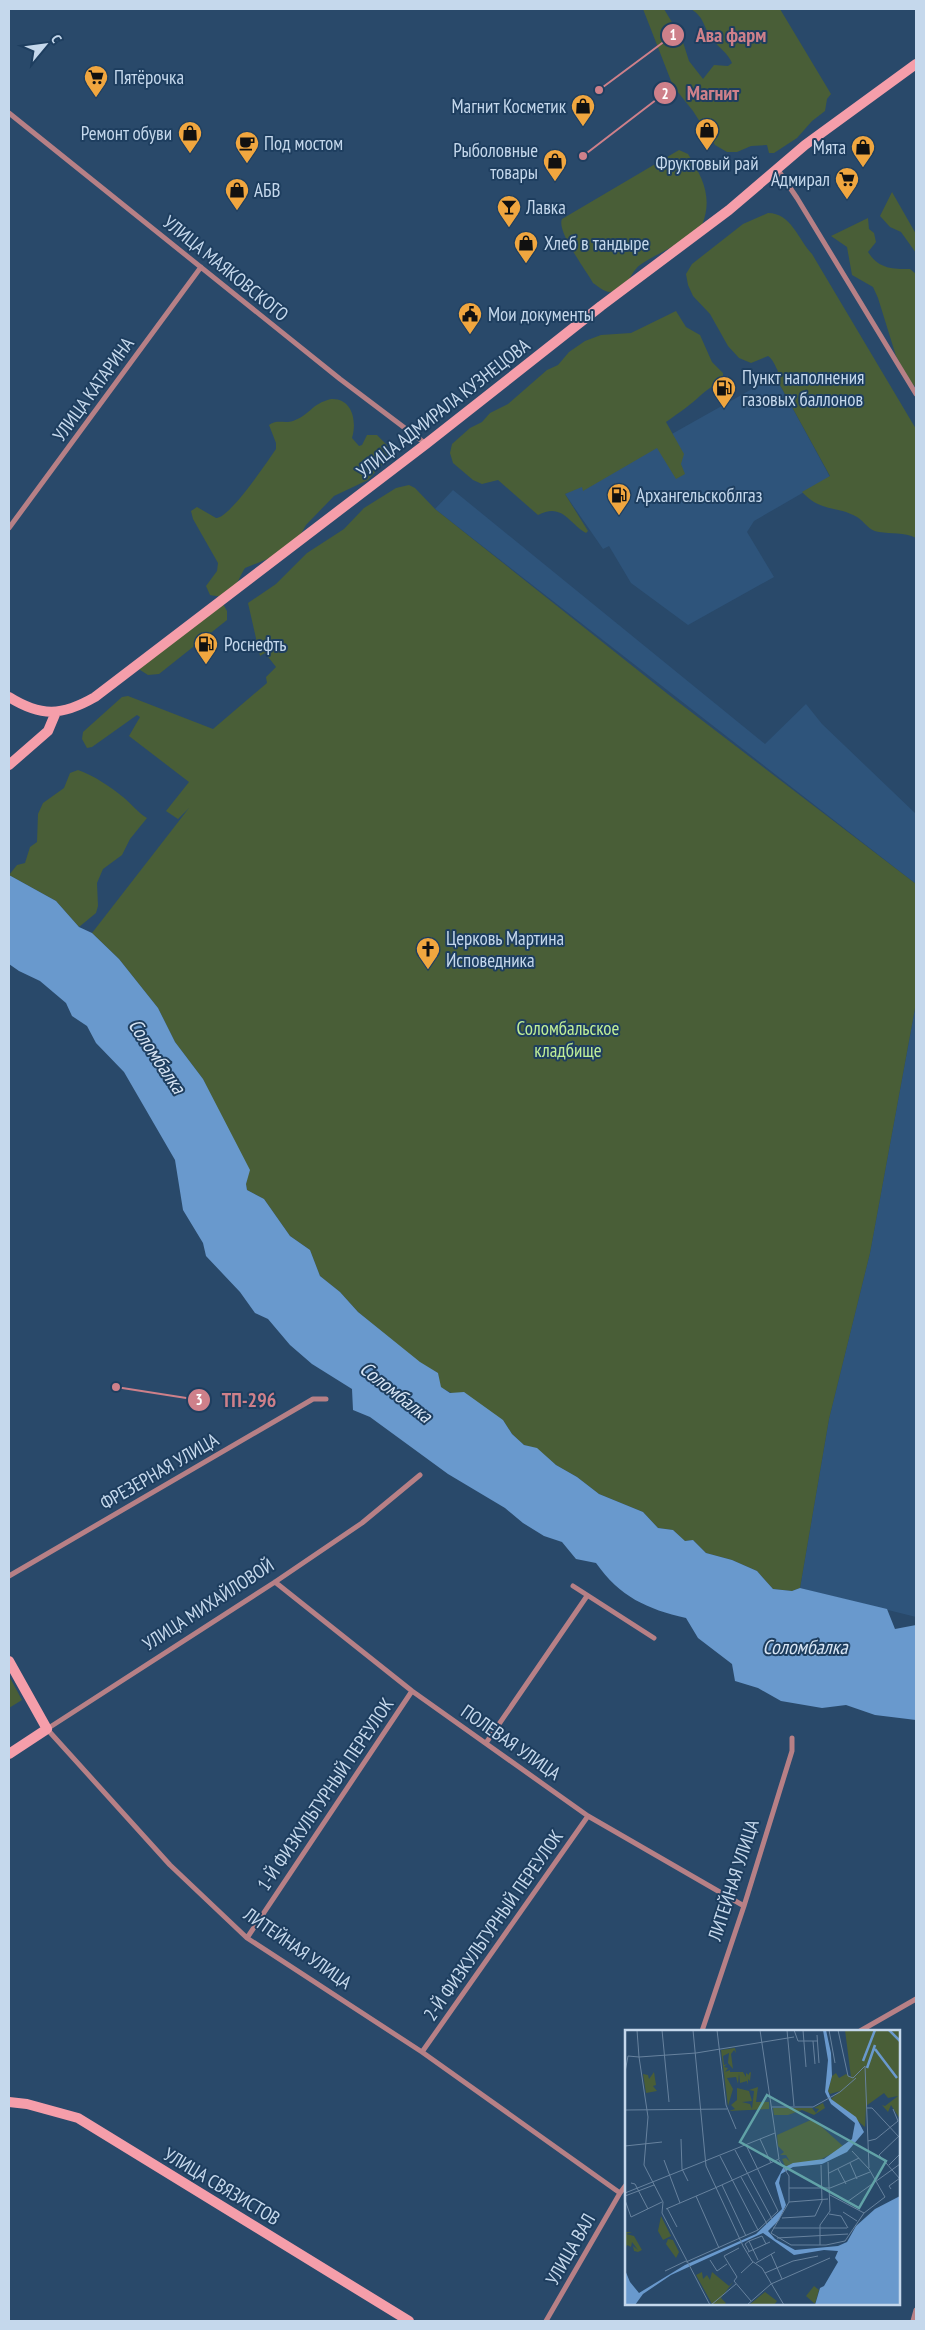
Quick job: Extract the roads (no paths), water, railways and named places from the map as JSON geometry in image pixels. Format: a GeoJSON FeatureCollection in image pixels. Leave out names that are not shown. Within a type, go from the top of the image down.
{"type":"FeatureCollection","features":[{"type":"Feature","properties":{"kind":"main road","name":"УЛИЦА АДМИРАЛА КУЗНЕЦОВА"},"geometry":{"type":"LineString","coordinates":[[56,712],[69,710],[94,698],[426,444],[600,306],[729,210],[805,145],[916,64]]}},
{"type":"Feature","properties":{"kind":"main road"},"geometry":{"type":"LineString","coordinates":[[9,697],[30,708],[56,712],[48,731],[9,765]]}},
{"type":"Feature","properties":{"kind":"main road","name":"ЛИТЕЙНАЯ УЛИЦА"},"geometry":{"type":"LineString","coordinates":[[9,1661],[47,1729]]}},
{"type":"Feature","properties":{"kind":"main road","name":"УЛИЦА МИХАЙЛОВОЙ"},"geometry":{"type":"LineString","coordinates":[[9,1754],[47,1729]]}},
{"type":"Feature","properties":{"kind":"main road","name":"УЛИЦА СВЯЗИСТОВ"},"geometry":{"type":"LineString","coordinates":[[9,2102],[27,2104],[78,2118],[409,2321]]}},
{"type":"Feature","properties":{"kind":"street","name":"УЛИЦА МАЯКОВСКОГО"},"geometry":{"type":"LineString","coordinates":[[9,113],[340,379],[426,444]]}},
{"type":"Feature","properties":{"kind":"street"},"geometry":{"type":"LineString","coordinates":[[778,170],[916,394]]}},
{"type":"Feature","properties":{"kind":"street","name":"УЛИЦА КАТАРИНА"},"geometry":{"type":"LineString","coordinates":[[9,528],[201,267]]}},
{"type":"Feature","properties":{"kind":"street","name":"ФРЕЗЕРНАЯ УЛИЦА"},"geometry":{"type":"LineString","coordinates":[[9,1576],[313,1399],[326,1399]]}},
{"type":"Feature","properties":{"kind":"street","name":"УЛИЦА МИХАЙЛОВОЙ"},"geometry":{"type":"LineString","coordinates":[[47,1729],[275,1582],[362,1523],[420,1475]]}},
{"type":"Feature","properties":{"kind":"street","name":"ПОЛЕВАЯ УЛИЦА"},"geometry":{"type":"LineString","coordinates":[[275,1582],[412,1691],[588,1816],[744,1906]]}},
{"type":"Feature","properties":{"kind":"street"},"geometry":{"type":"LineString","coordinates":[[573,1586],[654,1638]]}},
{"type":"Feature","properties":{"kind":"street"},"geometry":{"type":"LineString","coordinates":[[486,1742],[587,1596]]}},
{"type":"Feature","properties":{"kind":"street","name":"1-Й ФИЗКУЛЬТУРНЫЙ ПЕРЕУЛОК"},"geometry":{"type":"LineString","coordinates":[[247,1938],[412,1691]]}},
{"type":"Feature","properties":{"kind":"street","name":"ЛИТЕЙНАЯ УЛИЦА"},"geometry":{"type":"LineString","coordinates":[[47,1729],[170,1865],[247,1938],[422,2052],[620,2193]]}},
{"type":"Feature","properties":{"kind":"street","name":"ЛИТЕЙНАЯ УЛИЦА"},"geometry":{"type":"LineString","coordinates":[[702,2030],[744,1906],[792,1751],[792,1738]]}},
{"type":"Feature","properties":{"kind":"street","name":"2-Й ФИЗКУЛЬТУРНЫЙ ПЕРЕУЛОК"},"geometry":{"type":"LineString","coordinates":[[422,2052],[588,1816]]}},
{"type":"Feature","properties":{"kind":"street"},"geometry":{"type":"LineString","coordinates":[[862,2030],[916,1999]]}},
{"type":"Feature","properties":{"kind":"street"},"geometry":{"type":"LineString","coordinates":[[620,2193],[625,2187]]}},
{"type":"Feature","properties":{"kind":"street","name":"УЛИЦА ВАЛ"},"geometry":{"type":"LineString","coordinates":[[546,2321],[620,2193]]}},
{"type":"Feature","properties":{"kind":"street"},"geometry":{"type":"LineString","coordinates":[[913,2321],[916,2310]]}},
{"type":"Feature","properties":{"kind":"water","name":"Соломбалка"},"geometry":{"type":"Polygon","coordinates":[[[9,875],[56,901],[79,927],[92,933],[119,959],[158,1008],[175,1042],[203,1079],[250,1170],[246,1184],[247,1190],[264,1199],[290,1236],[310,1250],[320,1276],[340,1292],[358,1312],[420,1362],[438,1373],[441,1387],[450,1393],[464,1392],[503,1420],[512,1434],[524,1445],[537,1448],[556,1465],[577,1477],[599,1494],[643,1512],[658,1528],[673,1530],[685,1541],[693,1540],[706,1553],[732,1560],[757,1571],[773,1589],[792,1591],[800,1588],[887,1609],[895,1629],[916,1625],[916,1720],[875,1715],[846,1705],[822,1708],[781,1701],[758,1688],[735,1681],[732,1664],[698,1638],[686,1618],[647,1606],[635,1600],[615,1585],[596,1563],[576,1559],[562,1542],[544,1536],[523,1523],[505,1508],[448,1474],[370,1417],[353,1410],[352,1389],[312,1364],[290,1345],[268,1319],[255,1313],[240,1292],[206,1256],[203,1243],[183,1210],[175,1160],[124,1072],[96,1043],[87,1026],[72,1016],[66,1003],[40,981],[9,964],[9,875]]]}},
{"type":"Feature","properties":{"kind":"place","name":"Ава фарм"},"geometry":{"type":"Point","coordinates":[599,90]}},
{"type":"Feature","properties":{"kind":"place","name":"Пятёрочка"},"geometry":{"type":"Point","coordinates":[96,98]}},
{"type":"Feature","properties":{"kind":"place","name":"Магнит Косметик"},"geometry":{"type":"Point","coordinates":[583,127]}},
{"type":"Feature","properties":{"kind":"place","name":"Фруктовый рай"},"geometry":{"type":"Point","coordinates":[707,151]}},
{"type":"Feature","properties":{"kind":"place","name":"Ремонт обуви"},"geometry":{"type":"Point","coordinates":[190,154]}},
{"type":"Feature","properties":{"kind":"place","name":"Магнит"},"geometry":{"type":"Point","coordinates":[583,156]}},
{"type":"Feature","properties":{"kind":"place","name":"Под мостом"},"geometry":{"type":"Point","coordinates":[247,164]}},
{"type":"Feature","properties":{"kind":"place","name":"Мята"},"geometry":{"type":"Point","coordinates":[863,168]}},
{"type":"Feature","properties":{"kind":"place","name":"Рыболовные товары"},"geometry":{"type":"Point","coordinates":[555,182]}},
{"type":"Feature","properties":{"kind":"place","name":"Адмирал"},"geometry":{"type":"Point","coordinates":[847,200]}},
{"type":"Feature","properties":{"kind":"place","name":"АБВ"},"geometry":{"type":"Point","coordinates":[237,211]}},
{"type":"Feature","properties":{"kind":"place","name":"Лавка"},"geometry":{"type":"Point","coordinates":[509,228]}},
{"type":"Feature","properties":{"kind":"place","name":"Хлеб в тандыре"},"geometry":{"type":"Point","coordinates":[526,264]}},
{"type":"Feature","properties":{"kind":"place","name":"Мои документы"},"geometry":{"type":"Point","coordinates":[470,335]}},
{"type":"Feature","properties":{"kind":"place","name":"Пункт наполнения газовых баллонов"},"geometry":{"type":"Point","coordinates":[724,409]}},
{"type":"Feature","properties":{"kind":"place","name":"Архангельскоблгаз"},"geometry":{"type":"Point","coordinates":[619,516]}},
{"type":"Feature","properties":{"kind":"place","name":"Роснефть"},"geometry":{"type":"Point","coordinates":[206,665]}},
{"type":"Feature","properties":{"kind":"place","name":"Церковь Мартина Исповедника"},"geometry":{"type":"Point","coordinates":[428,970]}},
{"type":"Feature","properties":{"kind":"place","name":"ТП-296"},"geometry":{"type":"Point","coordinates":[116,1387]}},
{"type":"Feature","properties":{"kind":"park label","name":"Соломбальское кладбище"},"geometry":{"type":"Point","coordinates":[568,1039]}}]}
